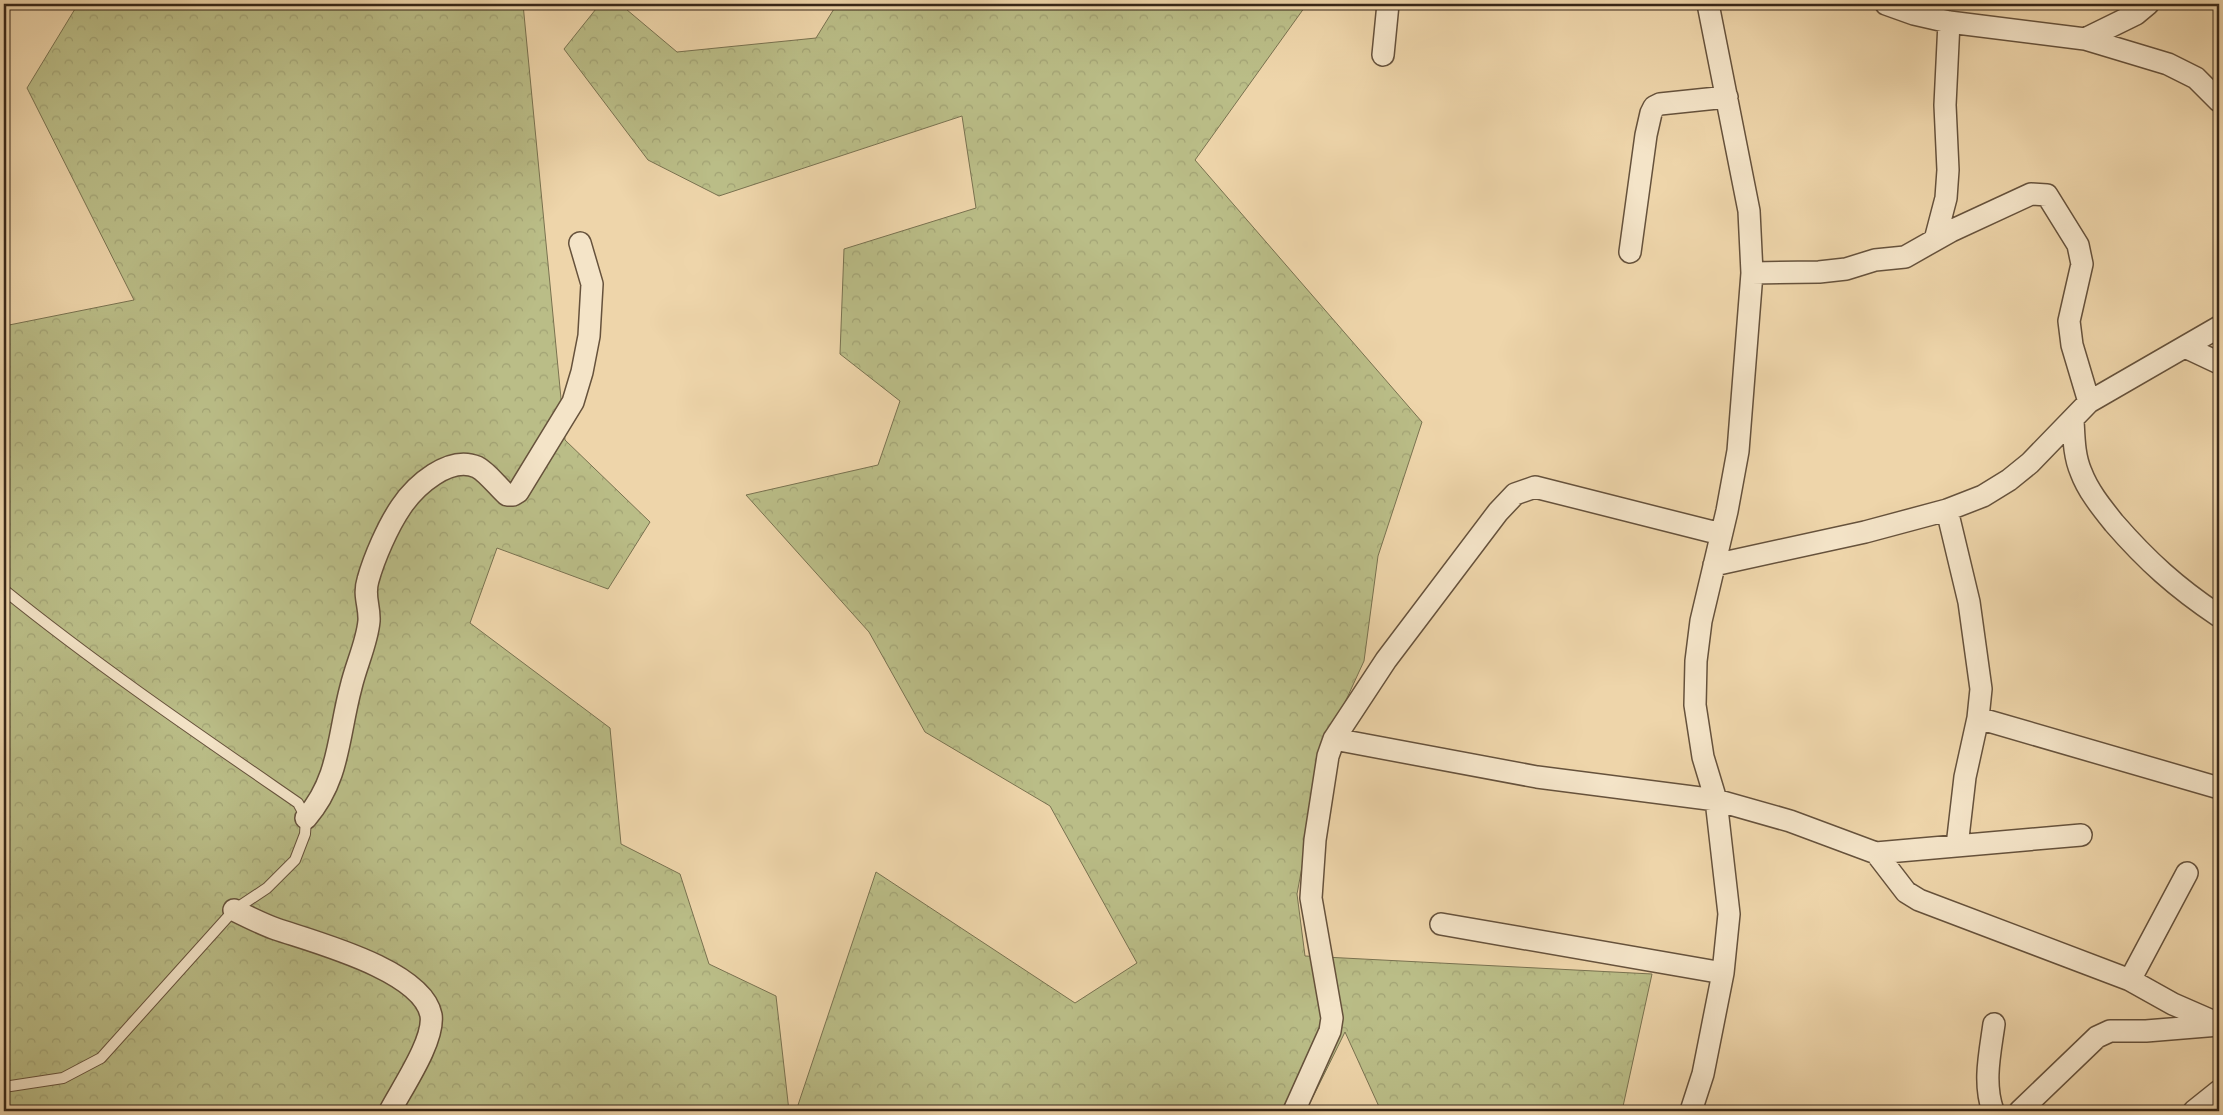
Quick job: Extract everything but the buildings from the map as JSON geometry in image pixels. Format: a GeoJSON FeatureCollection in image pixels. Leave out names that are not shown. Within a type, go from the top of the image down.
{"type":"FeatureCollection","features":[{"type":"Feature","properties":{"kind":"street"},"geometry":{"type":"LineString","coordinates":[[1383,55],[1388,4]]}},
{"type":"Feature","properties":{"kind":"street"},"geometry":{"type":"LineString","coordinates":[[1691,1111],[1703,1074],[1723,972],[1729,914],[1716,800],[1703,757],[1695,705],[1696,661],[1701,621],[1738,452],[1752,273],[1749,211],[1708,4]]}},
{"type":"Feature","properties":{"kind":"street"},"geometry":{"type":"LineString","coordinates":[[1886,4],[1914,14],[1949,22],[2084,38],[2168,64],[2196,78],[2219,101]]}},
{"type":"Feature","properties":{"kind":"street"},"geometry":{"type":"LineString","coordinates":[[2084,38],[2136,14],[2148,4]]}},
{"type":"Feature","properties":{"kind":"street"},"geometry":{"type":"LineString","coordinates":[[1935,240],[1946,198],[1948,170],[1945,105],[1949,22]]}},
{"type":"Feature","properties":{"kind":"street"},"geometry":{"type":"LineString","coordinates":[[1630,252],[1646,136],[1654,107],[1660,104],[1727,97]]}},
{"type":"Feature","properties":{"kind":"street"},"geometry":{"type":"LineString","coordinates":[[1752,273],[1819,272],[1846,269],[1875,260],[1905,257],[1935,240],[2031,194],[2047,195],[2078,245],[2082,264],[2069,321],[2072,345],[2089,402]]}},
{"type":"Feature","properties":{"kind":"street"},"geometry":{"type":"LineString","coordinates":[[306,818],[319,803],[330,782],[350,690],[367,633],[369,618],[365,597],[368,580],[391,524],[402,506],[414,491],[436,474],[463,464],[478,467],[507,495],[513,495],[518,492],[573,402],[589,336],[592,284],[580,243]]}},
{"type":"Feature","properties":{"kind":"street"},"geometry":{"type":"LineString","coordinates":[[1714,565],[1865,532],[1947,510],[1984,496],[2009,480],[2073,420],[2089,402],[2219,327]]}},
{"type":"Feature","properties":{"kind":"street"},"geometry":{"type":"LineString","coordinates":[[2185,347],[2219,363]]}},
{"type":"Feature","properties":{"kind":"street"},"geometry":{"type":"LineString","coordinates":[[2073,420],[2074,445],[2081,472],[2094,498],[2145,558],[2187,594],[2219,616]]}},
{"type":"Feature","properties":{"kind":"street"},"geometry":{"type":"LineString","coordinates":[[1294,1111],[1330,1031],[1332,1018],[1311,898],[1315,840],[1328,756],[1334,739],[1386,660],[1486,527],[1515,494],[1535,487],[1721,534]]}},
{"type":"Feature","properties":{"kind":"street"},"geometry":{"type":"LineString","coordinates":[[1947,510],[1969,602],[1981,689],[1978,718],[1965,777],[1957,846]]}},
{"type":"Feature","properties":{"kind":"street"},"geometry":{"type":"LineString","coordinates":[[1978,718],[2219,788]]}},
{"type":"Feature","properties":{"kind":"street"},"geometry":{"type":"LineString","coordinates":[[1334,739],[1537,777],[1716,800],[1790,821],[1876,854],[2081,835]]}},
{"type":"Feature","properties":{"kind":"street"},"geometry":{"type":"LineString","coordinates":[[1876,854],[1906,892],[1919,900],[2130,980],[2173,1004],[2219,1025]]}},
{"type":"Feature","properties":{"kind":"street"},"geometry":{"type":"LineString","coordinates":[[2130,980],[2187,873]]}},
{"type":"Feature","properties":{"kind":"street"},"geometry":{"type":"LineString","coordinates":[[234,910],[274,928],[356,956],[410,985],[424,1001],[431,1015],[429,1037],[390,1111]]}},
{"type":"Feature","properties":{"kind":"street"},"geometry":{"type":"LineString","coordinates":[[1441,924],[1723,972]]}},
{"type":"Feature","properties":{"kind":"street"},"geometry":{"type":"LineString","coordinates":[[1992,1111],[1987,1077],[1994,1024]]}},
{"type":"Feature","properties":{"kind":"street"},"geometry":{"type":"LineString","coordinates":[[2020,1111],[2097,1037],[2110,1031],[2146,1031],[2219,1025]]}},
{"type":"Feature","properties":{"kind":"street"},"geometry":{"type":"LineString","coordinates":[[2194,1111],[2219,1091]]}},
{"type":"Feature","properties":{"kind":"lane"},"geometry":{"type":"LineString","coordinates":[[4,590],[54,631],[179,721],[298,803],[306,818],[305,834],[295,860],[267,888],[234,910],[101,1058],[64,1078],[4,1087]]}},
{"type":"Feature","properties":{"kind":"green space"},"geometry":{"type":"Polygon","coordinates":[[[78,4],[523,4],[565,440],[650,522],[608,589],[497,548],[470,623],[610,728],[621,844],[680,874],[709,964],[776,996],[789,1111],[4,1111],[4,326],[134,300],[27,88],[78,4]]]}},
{"type":"Feature","properties":{"kind":"green space"},"geometry":{"type":"Polygon","coordinates":[[[600,4],[620,4],[677,52],[816,38],[837,4],[1307,4],[1195,160],[1422,422],[1378,556],[1364,661],[1324,748],[1297,894],[1305,956],[1652,974],[1622,1111],[1381,1111],[1345,1032],[1306,1111],[796,1111],[876,872],[1075,1003],[1137,963],[1050,806],[925,732],[869,632],[746,495],[878,465],[900,401],[840,354],[844,249],[976,208],[962,116],[719,196],[648,160],[564,49],[600,4]]]}}]}
